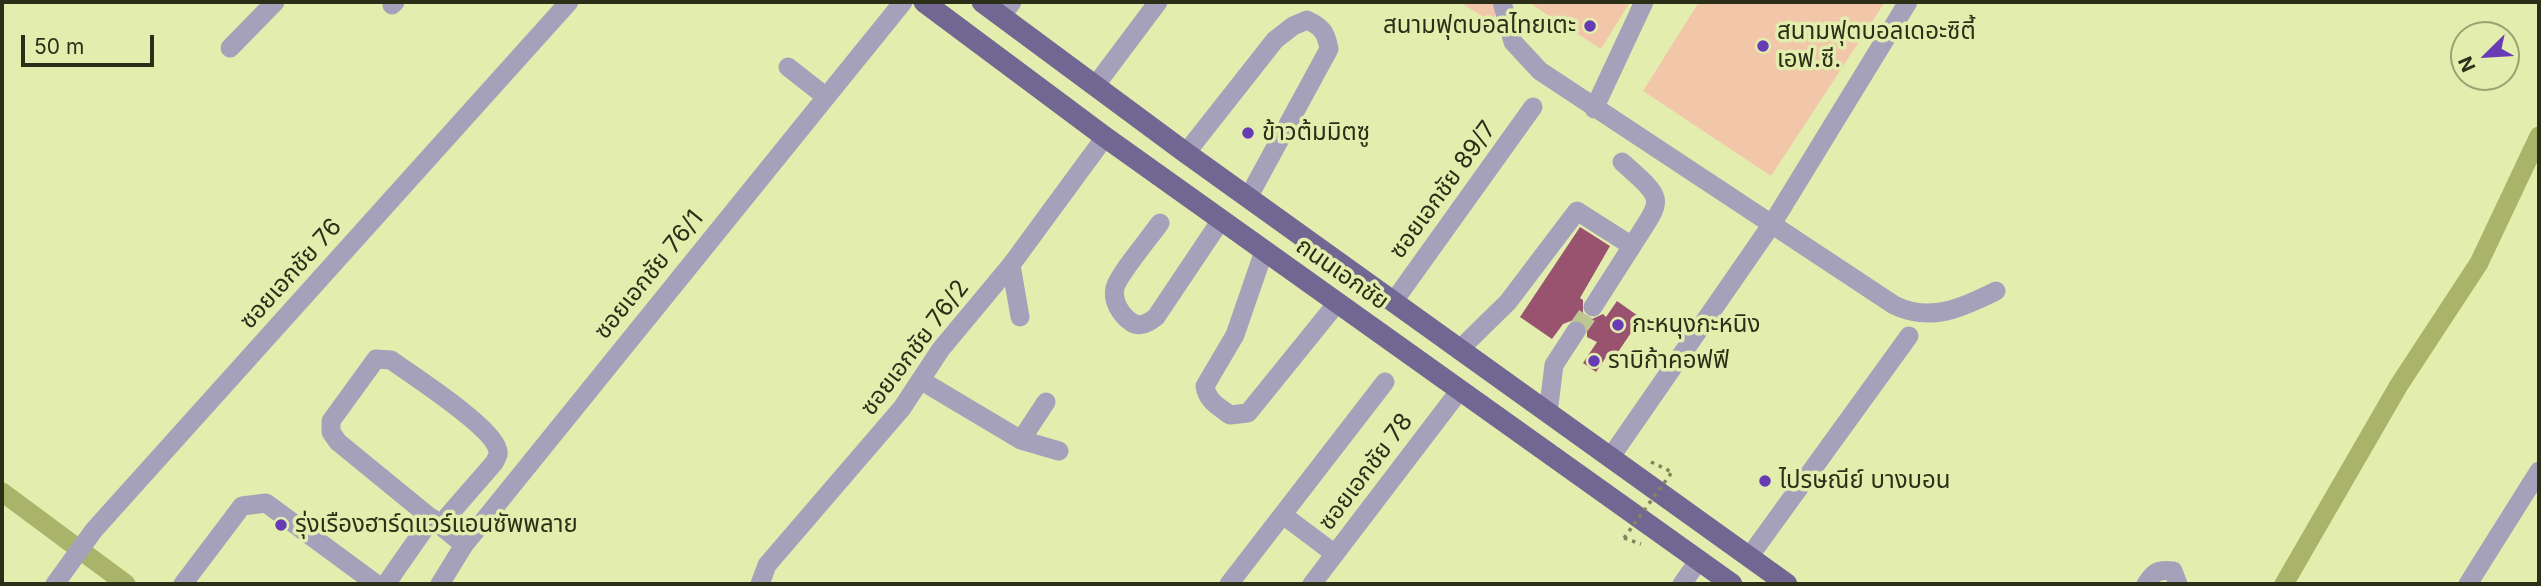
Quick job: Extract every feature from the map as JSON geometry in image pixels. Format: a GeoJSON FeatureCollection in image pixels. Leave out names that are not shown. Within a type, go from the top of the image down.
{"type":"FeatureCollection","features":[{"type":"Feature","properties":{"kind":"main road","name":"ถนนเอกชัย"},"geometry":{"type":"LineString","coordinates":[[924,2],[1105,137],[1733,584]]}},
{"type":"Feature","properties":{"kind":"main road","name":"ถนนเอกชัย"},"geometry":{"type":"LineString","coordinates":[[982,2],[1007,9],[1096,86],[1186,153],[1787,584]]}},
{"type":"Feature","properties":{"kind":"main road"},"geometry":{"type":"LineString","coordinates":[[1696,558],[1710,547],[1712,537],[1709,528]]}},
{"type":"Feature","properties":{"kind":"main road"},"geometry":{"type":"LineString","coordinates":[[1733,584],[1735,568],[1749,557]]}},
{"type":"Feature","properties":{"kind":"street"},"geometry":{"type":"LineString","coordinates":[[230,48],[275,2]]}},
{"type":"Feature","properties":{"kind":"street","name":"ซอยเอกชัย 76"},"geometry":{"type":"LineString","coordinates":[[55,584],[94,530],[569,2]]}},
{"type":"Feature","properties":{"kind":"street","name":"ซอยเอกชัย 76/1"},"geometry":{"type":"LineString","coordinates":[[440,584],[464,545],[903,2]]}},
{"type":"Feature","properties":{"kind":"street"},"geometry":{"type":"LineString","coordinates":[[1096,86],[1158,2]]}},
{"type":"Feature","properties":{"kind":"street"},"geometry":{"type":"LineString","coordinates":[[1502,2],[1513,41],[1524,57],[1594,109],[1909,313],[1928,314],[1960,309],[1996,291]]}},
{"type":"Feature","properties":{"kind":"street"},"geometry":{"type":"LineString","coordinates":[[1594,109],[1644,2]]}},
{"type":"Feature","properties":{"kind":"street"},"geometry":{"type":"LineString","coordinates":[[1610,458],[1772,225],[1908,2]]}},
{"type":"Feature","properties":{"kind":"street"},"geometry":{"type":"LineString","coordinates":[[1186,153],[1275,40],[1307,20],[1320,26],[1326,35],[1329,49],[1249,196]]}},
{"type":"Feature","properties":{"kind":"street"},"geometry":{"type":"LineString","coordinates":[[789,67],[825,96]]}},
{"type":"Feature","properties":{"kind":"street","name":"ซอยเอกชัย 89/7"},"geometry":{"type":"LineString","coordinates":[[1394,301],[1533,107]]}},
{"type":"Feature","properties":{"kind":"street","name":"ซอยเอกชัย 76/2"},"geometry":{"type":"LineString","coordinates":[[760,584],[767,565],[855,466],[922,380],[941,349],[1011,265],[1105,137]]}},
{"type":"Feature","properties":{"kind":"street"},"geometry":{"type":"LineString","coordinates":[[1593,307],[1658,206],[1657,197],[1622,162]]}},
{"type":"Feature","properties":{"kind":"street"},"geometry":{"type":"LineString","coordinates":[[1459,350],[1508,302],[1574,212],[1581,212],[1632,246]]}},
{"type":"Feature","properties":{"kind":"street"},"geometry":{"type":"LineString","coordinates":[[1160,223],[1115,287],[1116,302],[1123,315],[1134,324],[1146,325],[1156,317],[1221,220]]}},
{"type":"Feature","properties":{"kind":"street"},"geometry":{"type":"LineString","coordinates":[[1264,251],[1235,335],[1205,386],[1206,395],[1230,415],[1248,413],[1337,303]]}},
{"type":"Feature","properties":{"kind":"street"},"geometry":{"type":"LineString","coordinates":[[1011,265],[1020,317]]}},
{"type":"Feature","properties":{"kind":"street"},"geometry":{"type":"LineString","coordinates":[[1548,414],[1554,365],[1577,331]]}},
{"type":"Feature","properties":{"kind":"street"},"geometry":{"type":"LineString","coordinates":[[1749,557],[1909,336]]}},
{"type":"Feature","properties":{"kind":"street"},"geometry":{"type":"LineString","coordinates":[[386,584],[436,521],[494,463],[499,453],[497,444],[481,427],[391,359],[376,359],[331,421],[331,432],[338,442],[436,521],[464,545]]}},
{"type":"Feature","properties":{"kind":"street"},"geometry":{"type":"LineString","coordinates":[[922,380],[1021,440],[1059,451]]}},
{"type":"Feature","properties":{"kind":"street"},"geometry":{"type":"LineString","coordinates":[[1229,584],[1385,382]]}},
{"type":"Feature","properties":{"kind":"street","name":"ซอยเอกชัย 78"},"geometry":{"type":"LineString","coordinates":[[1312,584],[1460,390]]}},
{"type":"Feature","properties":{"kind":"street"},"geometry":{"type":"LineString","coordinates":[[1021,440],[1046,402]]}},
{"type":"Feature","properties":{"kind":"street"},"geometry":{"type":"LineString","coordinates":[[2468,584],[2539,471]]}},
{"type":"Feature","properties":{"kind":"street"},"geometry":{"type":"LineString","coordinates":[[183,584],[243,506],[266,503],[376,584]]}},
{"type":"Feature","properties":{"kind":"street"},"geometry":{"type":"LineString","coordinates":[[1283,515],[1335,554]]}},
{"type":"Feature","properties":{"kind":"street"},"geometry":{"type":"LineString","coordinates":[[1682,584],[1696,558]]}},
{"type":"Feature","properties":{"kind":"street"},"geometry":{"type":"LineString","coordinates":[[2150,578],[2173,571],[2178,584]]}},
{"type":"Feature","properties":{"kind":"path"},"geometry":{"type":"LineString","coordinates":[[1649,547],[1624,538],[1672,472],[1650,461]]}},
{"type":"Feature","properties":{"kind":"shaded area"},"geometry":{"type":"Polygon","coordinates":[[[1460,2],[1504,2],[1491,22],[1460,2]]]}},
{"type":"Feature","properties":{"kind":"shaded area","name":"สนามฟุตบอลไทยเตะ"},"geometry":{"type":"Polygon","coordinates":[[[1528,2],[1630,2],[1601,49],[1528,2]]]}},
{"type":"Feature","properties":{"kind":"shaded area","name":"สนามฟุตบอลเดอะซิตี้ เอฟ.ซี."},"geometry":{"type":"Polygon","coordinates":[[[1699,2],[1885,2],[1771,176],[1643,91],[1699,2]]]}},
{"type":"Feature","properties":{"kind":"building"},"geometry":{"type":"Polygon","coordinates":[[[1580,227],[1610,246],[1580,298],[1583,300],[1583,313],[1592,319],[1603,314],[1606,317],[1617,301],[1641,318],[1614,358],[1608,354],[1596,372],[1583,363],[1597,342],[1587,337],[1587,326],[1583,321],[1576,319],[1563,324],[1552,339],[1520,317],[1580,227]]]}},
{"type":"Feature","properties":{"kind":"waterway"},"geometry":{"type":"LineString","coordinates":[[2284,584],[2399,385],[2479,263],[2539,136]]}},
{"type":"Feature","properties":{"kind":"waterway"},"geometry":{"type":"LineString","coordinates":[[2,492],[126,584]]}},
{"type":"Feature","properties":{"kind":"tunnel"},"geometry":{"type":"LineString","coordinates":[[1576,331],[1593,307]]}},
{"type":"Feature","properties":{"kind":"place","name":"สนามฟุตบอลไทยเตะ"},"geometry":{"type":"Point","coordinates":[1590,26]}},
{"type":"Feature","properties":{"kind":"place","name":"สนามฟุตบอลเดอะซิตี้ เอฟ.ซี."},"geometry":{"type":"Point","coordinates":[1763,46]}},
{"type":"Feature","properties":{"kind":"place","name":"ข้าวต้มมิตซู"},"geometry":{"type":"Point","coordinates":[1248,133]}},
{"type":"Feature","properties":{"kind":"place","name":"กะหนุงกะหนิง"},"geometry":{"type":"Point","coordinates":[1618,325]}},
{"type":"Feature","properties":{"kind":"place","name":"ราบิก้าคอฟฟี"},"geometry":{"type":"Point","coordinates":[1594,361]}},
{"type":"Feature","properties":{"kind":"place","name":"ไปรษณีย์ บางบอน"},"geometry":{"type":"Point","coordinates":[1765,481]}},
{"type":"Feature","properties":{"kind":"place","name":"รุ่งเรืองฮาร์ดแวร์แอนซัพพลาย"},"geometry":{"type":"Point","coordinates":[281,525]}}]}
